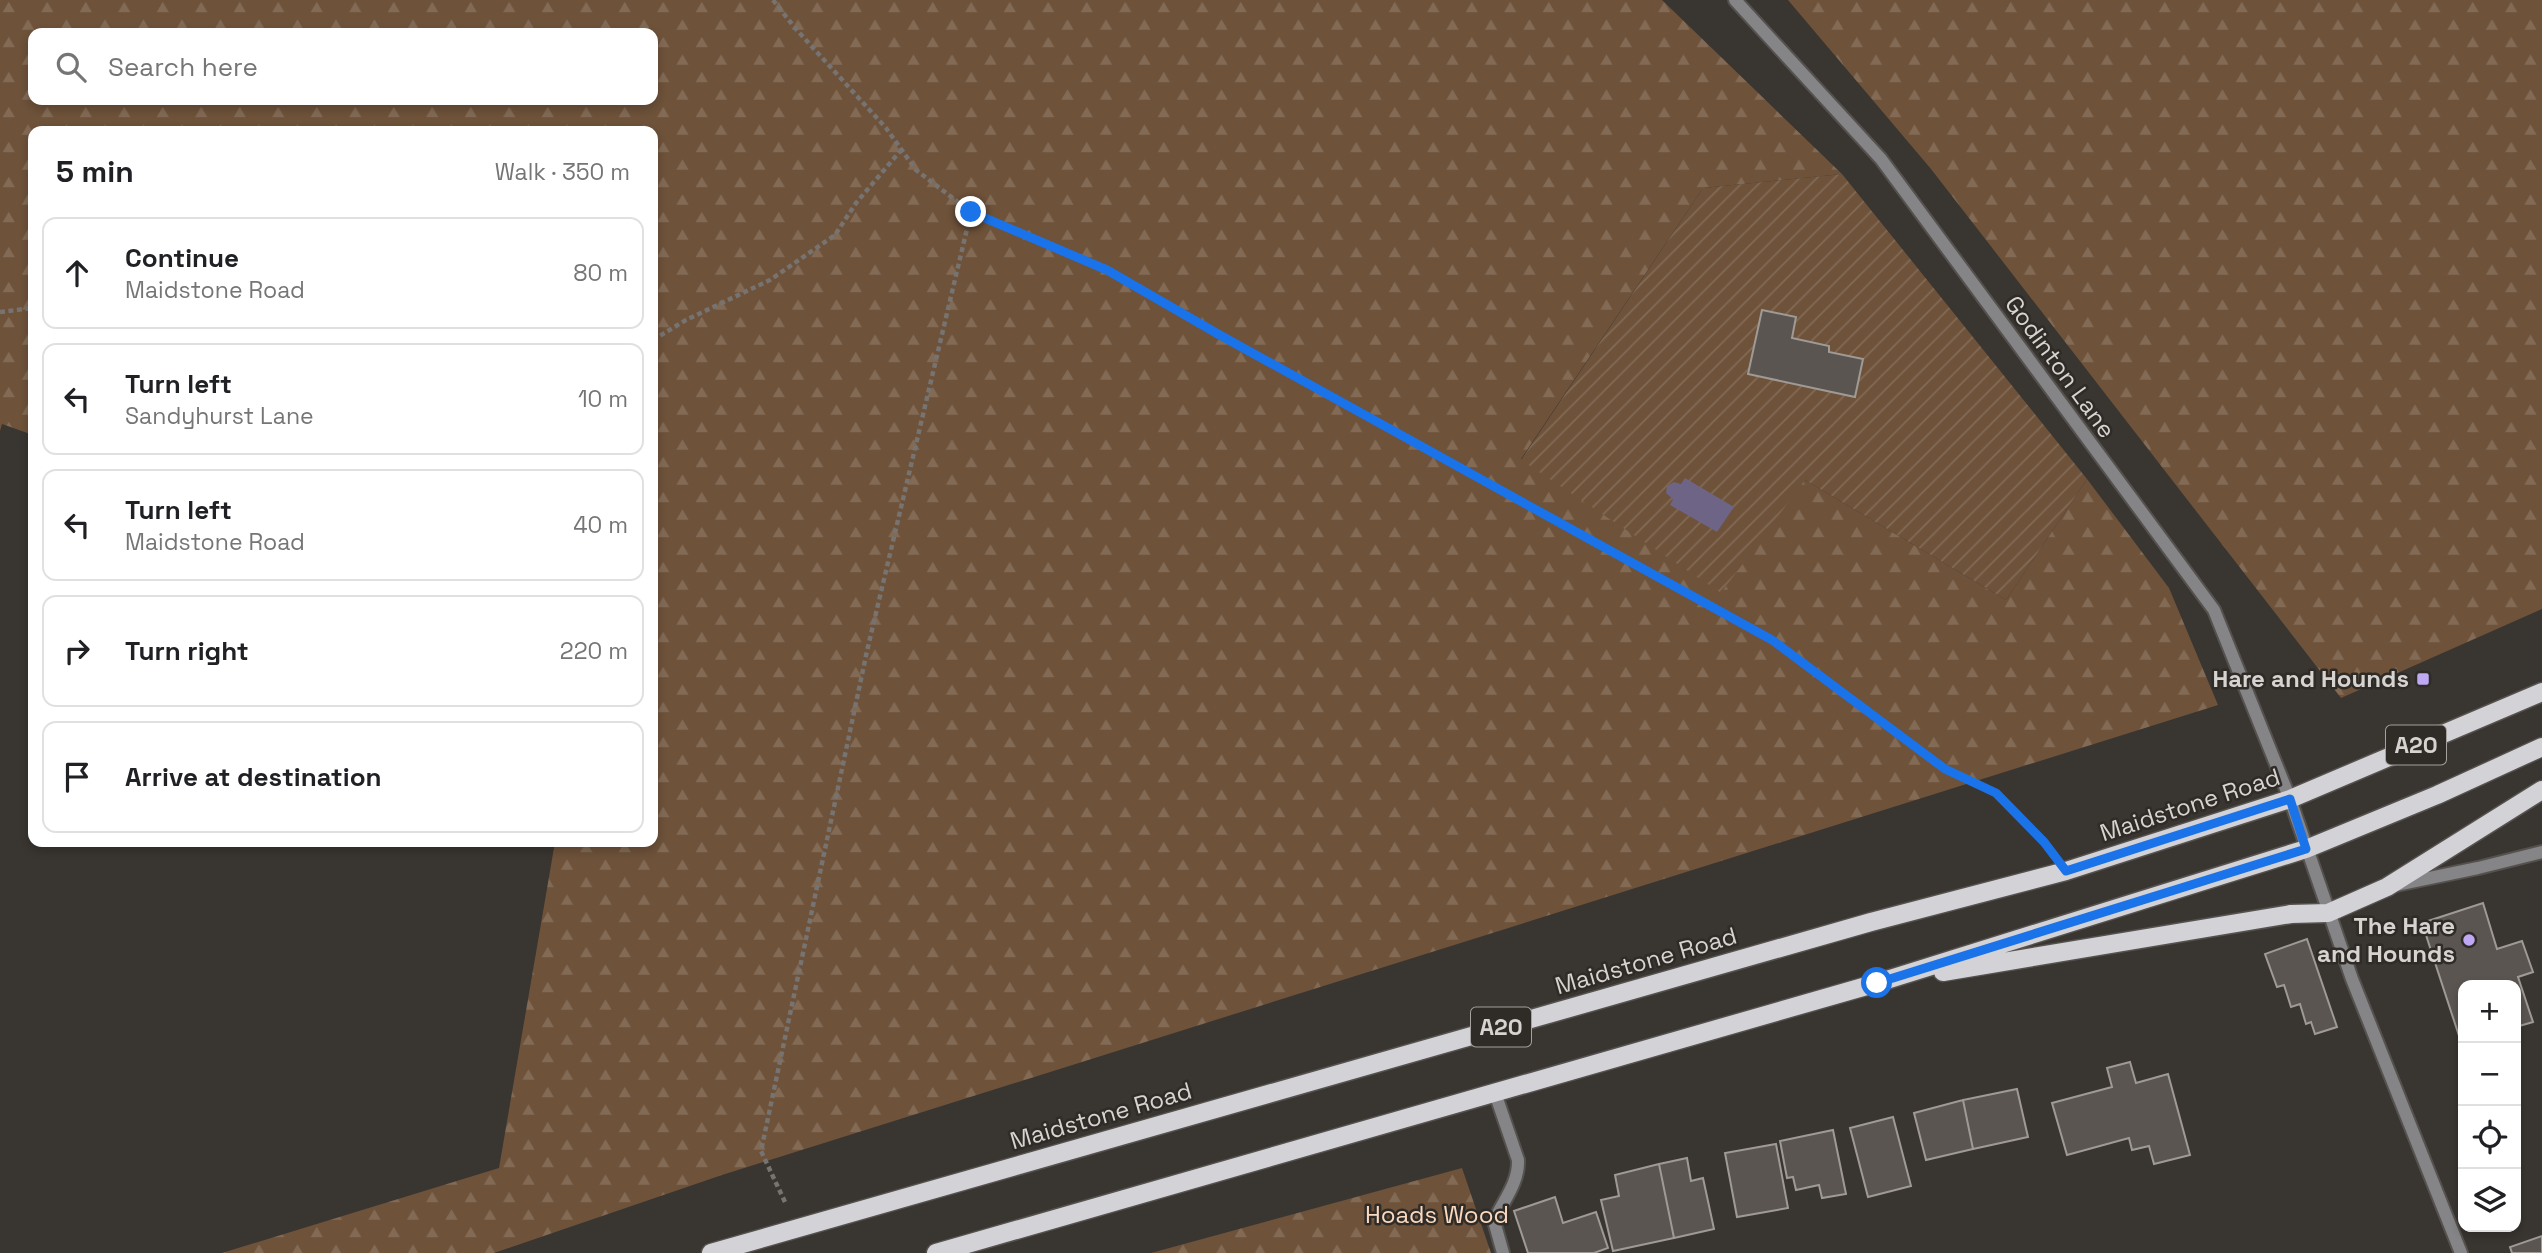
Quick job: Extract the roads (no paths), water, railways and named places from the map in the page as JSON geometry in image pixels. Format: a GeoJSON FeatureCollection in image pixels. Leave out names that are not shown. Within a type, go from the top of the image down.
{"type":"FeatureCollection","features":[{"type":"Feature","properties":{"kind":"main road","name":"Maidstone Road"},"geometry":{"type":"LineString","coordinates":[[711,1253],[1858,925],[2066,871],[2290,799],[2542,692]]}},
{"type":"Feature","properties":{"kind":"main road","name":"A20"},"geometry":{"type":"LineString","coordinates":[[936,1253],[1877,983],[2306,849],[2437,795],[2542,747]]}},
{"type":"Feature","properties":{"kind":"main road"},"geometry":{"type":"LineString","coordinates":[[1877,983],[2291,914],[2328,913],[2387,887],[2542,790]]}},
{"type":"Feature","properties":{"kind":"street","name":"Godinton Lane"},"geometry":{"type":"LineString","coordinates":[[1735,0],[1881,159],[2214,610],[2290,799],[2351,979],[2461,1253]]}},
{"type":"Feature","properties":{"kind":"street"},"geometry":{"type":"LineString","coordinates":[[2387,887],[2542,852]]}},
{"type":"Feature","properties":{"kind":"street"},"geometry":{"type":"LineString","coordinates":[[1495,1093],[1519,1170],[1494,1221],[1503,1253]]}},
{"type":"Feature","properties":{"kind":"place","name":"Hare and Hounds"},"geometry":{"type":"Point","coordinates":[2423,679]}},
{"type":"Feature","properties":{"kind":"place","name":"The Hare and Hounds"},"geometry":{"type":"Point","coordinates":[2469,940]}},
{"type":"Feature","properties":{"kind":"park label","name":"Hoads Wood"},"geometry":{"type":"Point","coordinates":[1437,1215]}}]}
